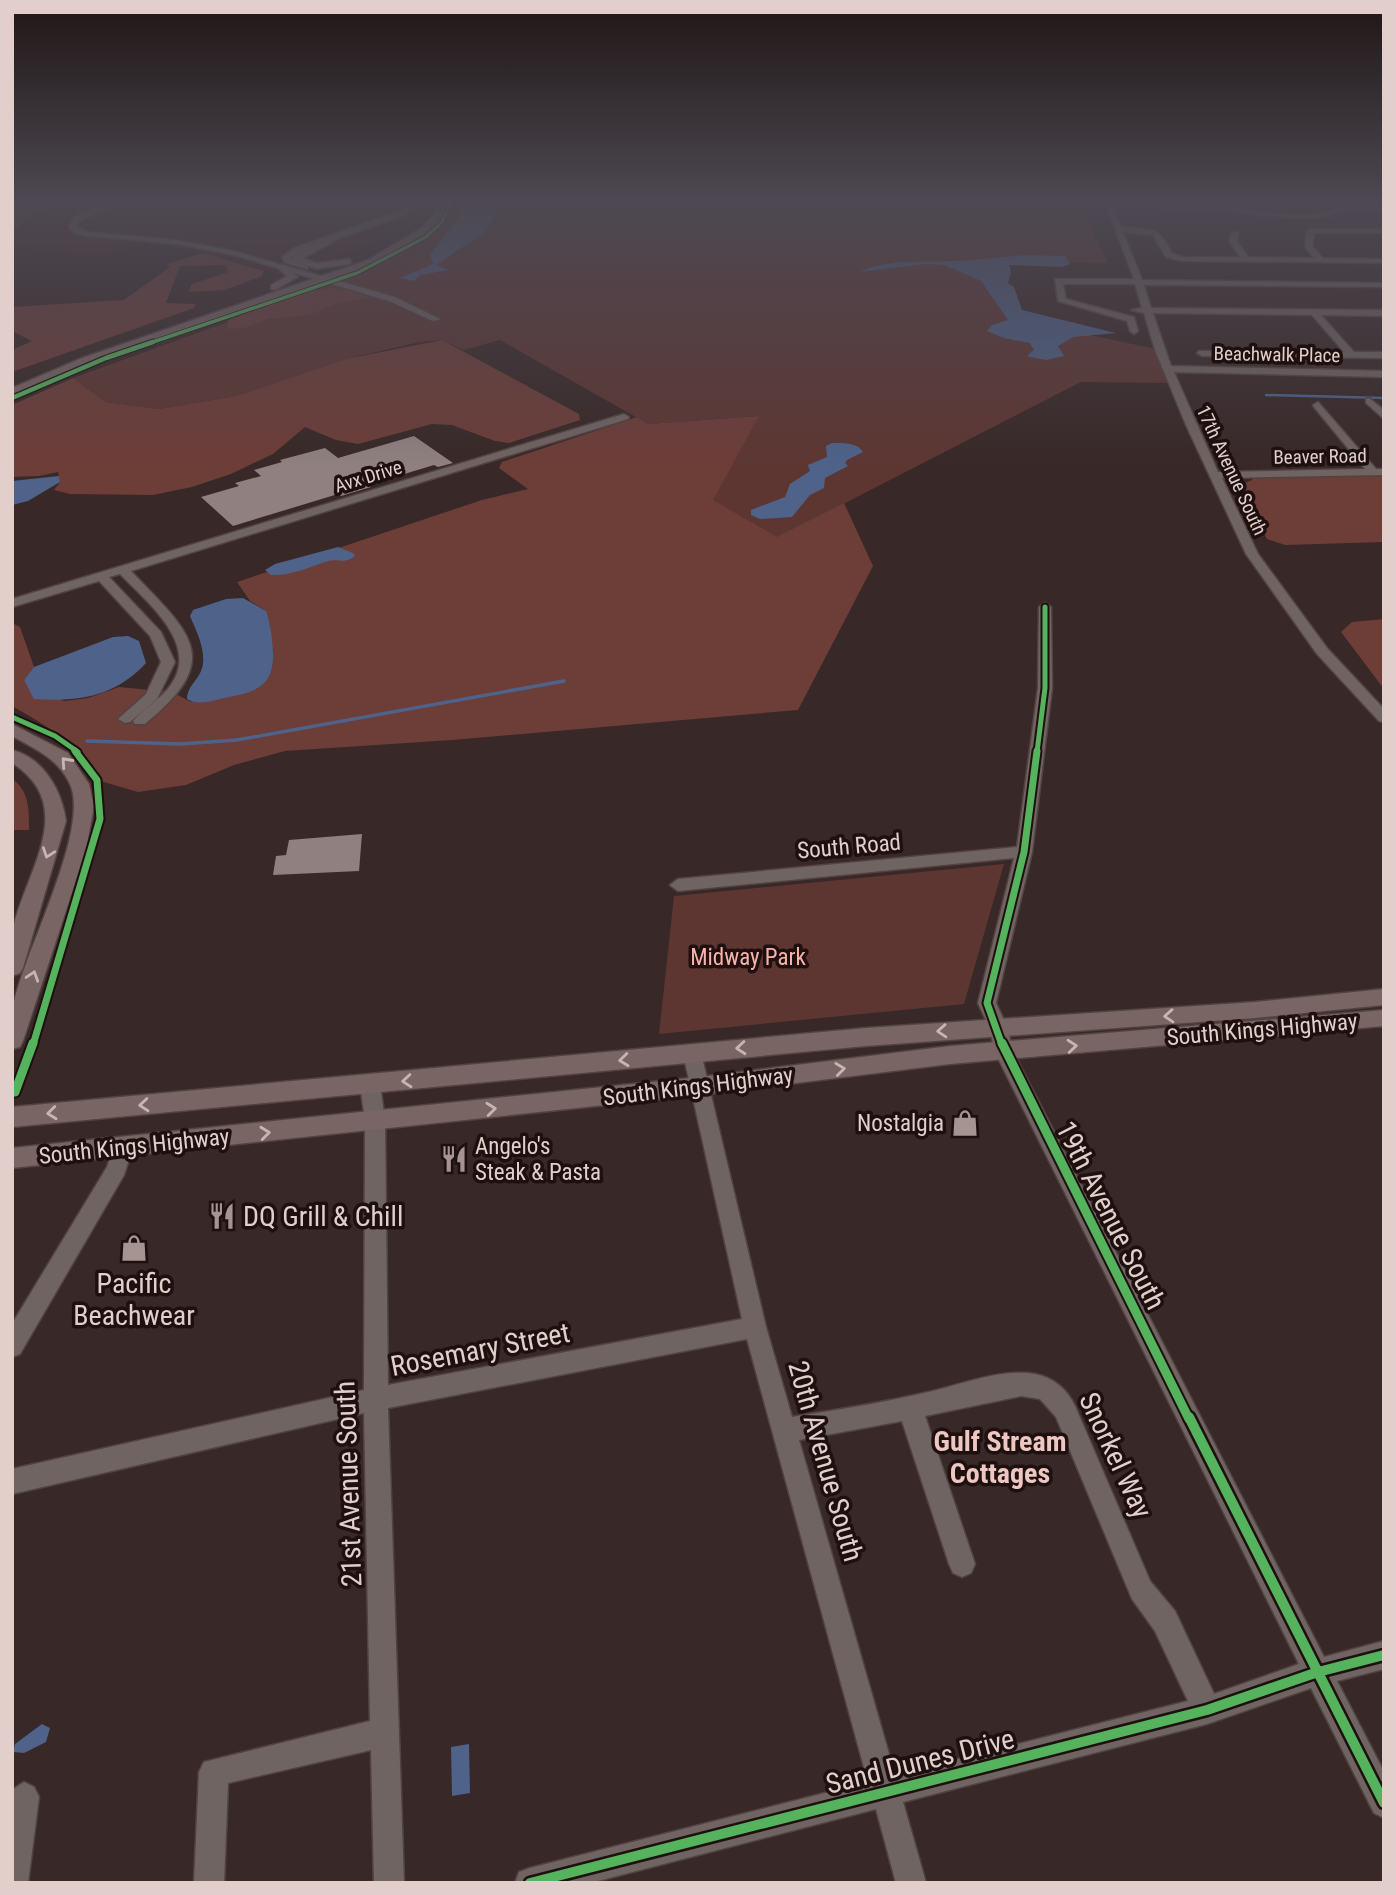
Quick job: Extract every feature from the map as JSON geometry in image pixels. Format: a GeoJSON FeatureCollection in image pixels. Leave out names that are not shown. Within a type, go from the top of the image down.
{"type":"FeatureCollection","features":[{"type":"Feature","properties":{"kind":"main road"},"geometry":{"type":"LineString","coordinates":[[260,294],[265,291]]}},
{"type":"Feature","properties":{"kind":"main road"},"geometry":{"type":"LineString","coordinates":[[12,383],[84,354],[269,291]]}},
{"type":"Feature","properties":{"kind":"main road"},"geometry":{"type":"LineString","coordinates":[[12,392],[86,360],[280,291]]}},
{"type":"Feature","properties":{"kind":"main road"},"geometry":{"type":"LineString","coordinates":[[12,729],[62,757],[80,784],[85,806],[75,850],[12,1041]]}},
{"type":"Feature","properties":{"kind":"main road"},"geometry":{"type":"LineString","coordinates":[[12,755],[30,766],[45,782],[55,802],[57,821],[12,968]]}},
{"type":"Feature","properties":{"kind":"main road","name":"South Kings Highway"},"geometry":{"type":"LineString","coordinates":[[12,1117],[692,1053],[998,1027],[1255,1010],[1384,997]]}},
{"type":"Feature","properties":{"kind":"main road","name":"South Kings Highway"},"geometry":{"type":"LineString","coordinates":[[12,1158],[700,1086],[950,1055],[1384,1018]]}},
{"type":"Feature","properties":{"kind":"street"},"geometry":{"type":"LineString","coordinates":[[368,291],[419,309],[436,319]]}},
{"type":"Feature","properties":{"kind":"street"},"geometry":{"type":"LineString","coordinates":[[1060,291],[1062,301],[1131,318],[1134,331]]}},
{"type":"Feature","properties":{"kind":"street","name":"17th Avenue South"},"geometry":{"type":"LineString","coordinates":[[1141,291],[1168,369],[1252,554],[1322,651],[1384,718]]}},
{"type":"Feature","properties":{"kind":"street"},"geometry":{"type":"LineString","coordinates":[[1118,314],[1146,310],[1384,319]]}},
{"type":"Feature","properties":{"kind":"street"},"geometry":{"type":"LineString","coordinates":[[1189,317],[1384,313]]}},
{"type":"Feature","properties":{"kind":"street"},"geometry":{"type":"LineString","coordinates":[[1317,315],[1351,355]]}},
{"type":"Feature","properties":{"kind":"street"},"geometry":{"type":"LineString","coordinates":[[1202,353],[1384,355]]}},
{"type":"Feature","properties":{"kind":"street","name":"Beachwalk Place"},"geometry":{"type":"LineString","coordinates":[[1168,369],[1384,374]]}},
{"type":"Feature","properties":{"kind":"street"},"geometry":{"type":"LineString","coordinates":[[1369,401],[1384,416]]}},
{"type":"Feature","properties":{"kind":"street"},"geometry":{"type":"LineString","coordinates":[[1318,405],[1379,472]]}},
{"type":"Feature","properties":{"kind":"street","name":"Avx Drive"},"geometry":{"type":"LineString","coordinates":[[16,603],[624,417]]}},
{"type":"Feature","properties":{"kind":"street","name":"Beaver Road"},"geometry":{"type":"LineString","coordinates":[[1214,475],[1379,472]]}},
{"type":"Feature","properties":{"kind":"street"},"geometry":{"type":"LineString","coordinates":[[124,571],[174,627],[187,649],[186,669],[177,687],[141,721]]}},
{"type":"Feature","properties":{"kind":"street"},"geometry":{"type":"LineString","coordinates":[[102,577],[154,634],[168,662],[152,696],[125,719]]}},
{"type":"Feature","properties":{"kind":"street","name":"19th Avenue South"},"geometry":{"type":"LineString","coordinates":[[1045,607],[1045,688],[1024,852],[988,990],[987,1003],[998,1027],[1004,1052],[1384,1803]]}},
{"type":"Feature","properties":{"kind":"street"},"geometry":{"type":"LineString","coordinates":[[154,634],[174,627]]}},
{"type":"Feature","properties":{"kind":"street","name":"South Road"},"geometry":{"type":"LineString","coordinates":[[678,885],[1024,852]]}},
{"type":"Feature","properties":{"kind":"street","name":"20th Avenue South"},"geometry":{"type":"LineString","coordinates":[[692,1053],[755,1327],[911,1883]]}},
{"type":"Feature","properties":{"kind":"street","name":"21st Avenue South"},"geometry":{"type":"LineString","coordinates":[[370,1084],[375,1121],[376,1399],[389,1883]]}},
{"type":"Feature","properties":{"kind":"street"},"geometry":{"type":"LineString","coordinates":[[12,1346],[117,1169],[123,1147]]}},
{"type":"Feature","properties":{"kind":"street","name":"Rosemary Street"},"geometry":{"type":"LineString","coordinates":[[12,1482],[376,1399],[755,1327]]}},
{"type":"Feature","properties":{"kind":"street","name":"Snorkel Way"},"geometry":{"type":"LineString","coordinates":[[786,1430],[1019,1385],[1040,1386],[1056,1396],[1067,1414],[1141,1590],[1165,1621],[1208,1710]]}},
{"type":"Feature","properties":{"kind":"street"},"geometry":{"type":"LineString","coordinates":[[910,1408],[962,1564]]}},
{"type":"Feature","properties":{"kind":"street","name":"Sand Dunes Drive"},"geometry":{"type":"LineString","coordinates":[[530,1883],[1208,1710],[1318,1672],[1384,1655]]}},
{"type":"Feature","properties":{"kind":"street"},"geometry":{"type":"LineString","coordinates":[[209,1883],[214,1772],[385,1732]]}},
{"type":"Feature","properties":{"kind":"street"},"geometry":{"type":"LineString","coordinates":[[13,1883],[24,1797]]}},
{"type":"Feature","properties":{"kind":"green space"},"geometry":{"type":"Polygon","coordinates":[[[312,291],[1002,291],[1011,318],[1160,350],[1174,383],[1081,382],[777,538],[712,500],[758,416],[648,424],[500,340],[463,350],[442,340],[419,342],[346,359],[236,396],[159,409],[106,402],[73,378],[312,291]]]}},
{"type":"Feature","properties":{"kind":"green space","name":"Midway Park"},"geometry":{"type":"Polygon","coordinates":[[[1004,864],[964,1004],[659,1034],[674,896],[1004,864]]]}},
{"type":"Feature","properties":{"kind":"shaded area"},"geometry":{"type":"Polygon","coordinates":[[[136,291],[170,291],[166,303],[196,304],[194,308],[12,372],[12,350],[32,341],[12,331],[12,307],[124,300],[136,291]]]}},
{"type":"Feature","properties":{"kind":"shaded area"},"geometry":{"type":"Polygon","coordinates":[[[305,291],[353,291],[378,296],[336,304],[309,315],[268,319],[244,328],[228,329],[228,320],[305,291]]]}},
{"type":"Feature","properties":{"kind":"shaded area"},"geometry":{"type":"Polygon","coordinates":[[[442,340],[579,414],[580,420],[509,443],[495,441],[452,425],[432,424],[358,444],[336,440],[305,427],[273,454],[231,474],[192,487],[153,495],[70,494],[54,490],[60,482],[58,472],[12,477],[12,405],[73,378],[106,402],[159,409],[236,396],[346,359],[442,340]]]}},
{"type":"Feature","properties":{"kind":"shaded area"},"geometry":{"type":"Polygon","coordinates":[[[759,416],[713,500],[777,537],[844,503],[873,566],[798,710],[452,740],[285,751],[234,765],[186,785],[138,792],[97,780],[60,737],[12,706],[12,623],[20,627],[34,667],[24,680],[64,701],[88,698],[119,687],[172,692],[191,702],[266,611],[250,601],[237,582],[482,500],[528,489],[499,468],[502,462],[637,417],[648,424],[759,416]]]}},
{"type":"Feature","properties":{"kind":"shaded area"},"geometry":{"type":"Polygon","coordinates":[[[1384,472],[1384,542],[1285,545],[1267,539],[1240,485],[1252,480],[1256,474],[1384,472]]]}},
{"type":"Feature","properties":{"kind":"shaded area"},"geometry":{"type":"Polygon","coordinates":[[[1384,619],[1384,689],[1341,632],[1352,622],[1384,619]]]}},
{"type":"Feature","properties":{"kind":"shaded area"},"geometry":{"type":"Polygon","coordinates":[[[12,779],[25,795],[29,830],[12,830],[12,779]]]}},
{"type":"Feature","properties":{"kind":"water"},"geometry":{"type":"Polygon","coordinates":[[[988,291],[1016,291],[1022,310],[1116,333],[1073,337],[1058,346],[1064,356],[1046,360],[1027,356],[1034,350],[1030,343],[1004,338],[987,331],[992,325],[1008,320],[988,291]]]}},
{"type":"Feature","properties":{"kind":"water"},"geometry":{"type":"Polygon","coordinates":[[[832,443],[853,445],[863,452],[847,460],[845,463],[848,466],[825,478],[824,488],[810,495],[792,517],[760,519],[751,515],[751,510],[785,497],[790,484],[810,471],[808,465],[827,457],[826,446],[832,443]]]}},
{"type":"Feature","properties":{"kind":"water"},"geometry":{"type":"Polygon","coordinates":[[[59,476],[60,482],[28,501],[12,505],[12,481],[59,476]]]}},
{"type":"Feature","properties":{"kind":"water"},"geometry":{"type":"Polygon","coordinates":[[[338,547],[355,556],[348,560],[332,560],[285,574],[271,575],[265,570],[275,564],[338,547]]]}},
{"type":"Feature","properties":{"kind":"water"},"geometry":{"type":"Polygon","coordinates":[[[243,598],[266,611],[273,653],[270,674],[260,686],[244,693],[205,702],[187,699],[203,661],[201,645],[190,616],[193,610],[226,599],[243,598]]]}},
{"type":"Feature","properties":{"kind":"water"},"geometry":{"type":"Polygon","coordinates":[[[128,636],[139,641],[146,663],[122,683],[109,690],[81,698],[34,699],[24,680],[34,667],[113,637],[128,636]]]}},
{"type":"Feature","properties":{"kind":"water"},"geometry":{"type":"Polygon","coordinates":[[[42,1724],[50,1728],[46,1742],[24,1753],[13,1752],[15,1744],[42,1724]]]}},
{"type":"Feature","properties":{"kind":"water"},"geometry":{"type":"Polygon","coordinates":[[[469,1744],[470,1793],[452,1796],[451,1747],[469,1744]]]}},
{"type":"Feature","properties":{"kind":"building"},"geometry":{"type":"Polygon","coordinates":[[[414,436],[453,463],[438,467],[434,465],[368,485],[371,487],[341,496],[338,494],[233,526],[201,497],[239,486],[235,483],[261,476],[254,470],[282,462],[280,460],[325,448],[338,458],[414,436]]]}},
{"type":"Feature","properties":{"kind":"building"},"geometry":{"type":"Polygon","coordinates":[[[362,834],[359,871],[273,875],[276,856],[286,855],[289,840],[362,834]]]}},
{"type":"Feature","properties":{"kind":"waterway"},"geometry":{"type":"LineString","coordinates":[[1266,395],[1384,398]]}},
{"type":"Feature","properties":{"kind":"waterway"},"geometry":{"type":"LineString","coordinates":[[87,741],[181,744],[237,740],[564,681]]}},
{"type":"Feature","properties":{"kind":"cycle path"},"geometry":{"type":"LineString","coordinates":[[12,398],[106,358],[303,291]]}},
{"type":"Feature","properties":{"kind":"cycle path"},"geometry":{"type":"LineString","coordinates":[[1045,607],[1045,688],[1024,852],[987,1003],[998,1027],[1004,1052],[1384,1803]]}},
{"type":"Feature","properties":{"kind":"cycle path"},"geometry":{"type":"LineString","coordinates":[[12,717],[55,736],[80,754],[97,780],[100,819],[41,1023],[15,1092],[12,1092]]}},
{"type":"Feature","properties":{"kind":"cycle path"},"geometry":{"type":"LineString","coordinates":[[530,1883],[1207,1710],[1318,1672],[1384,1655]]}},
{"type":"Feature","properties":{"kind":"place","name":"Nostalgia"},"geometry":{"type":"Point","coordinates":[965,1123]}},
{"type":"Feature","properties":{"kind":"place","name":"Angelo's Steak & Pasta"},"geometry":{"type":"Point","coordinates":[454,1159]}},
{"type":"Feature","properties":{"kind":"place","name":"DQ Grill & Chill"},"geometry":{"type":"Point","coordinates":[222,1216]}},
{"type":"Feature","properties":{"kind":"place","name":"Pacific Beachwear"},"geometry":{"type":"Point","coordinates":[134,1248]}},
{"type":"Feature","properties":{"kind":"district","name":"Gulf Stream Cottages"},"geometry":{"type":"Point","coordinates":[1000,1457]}}]}
